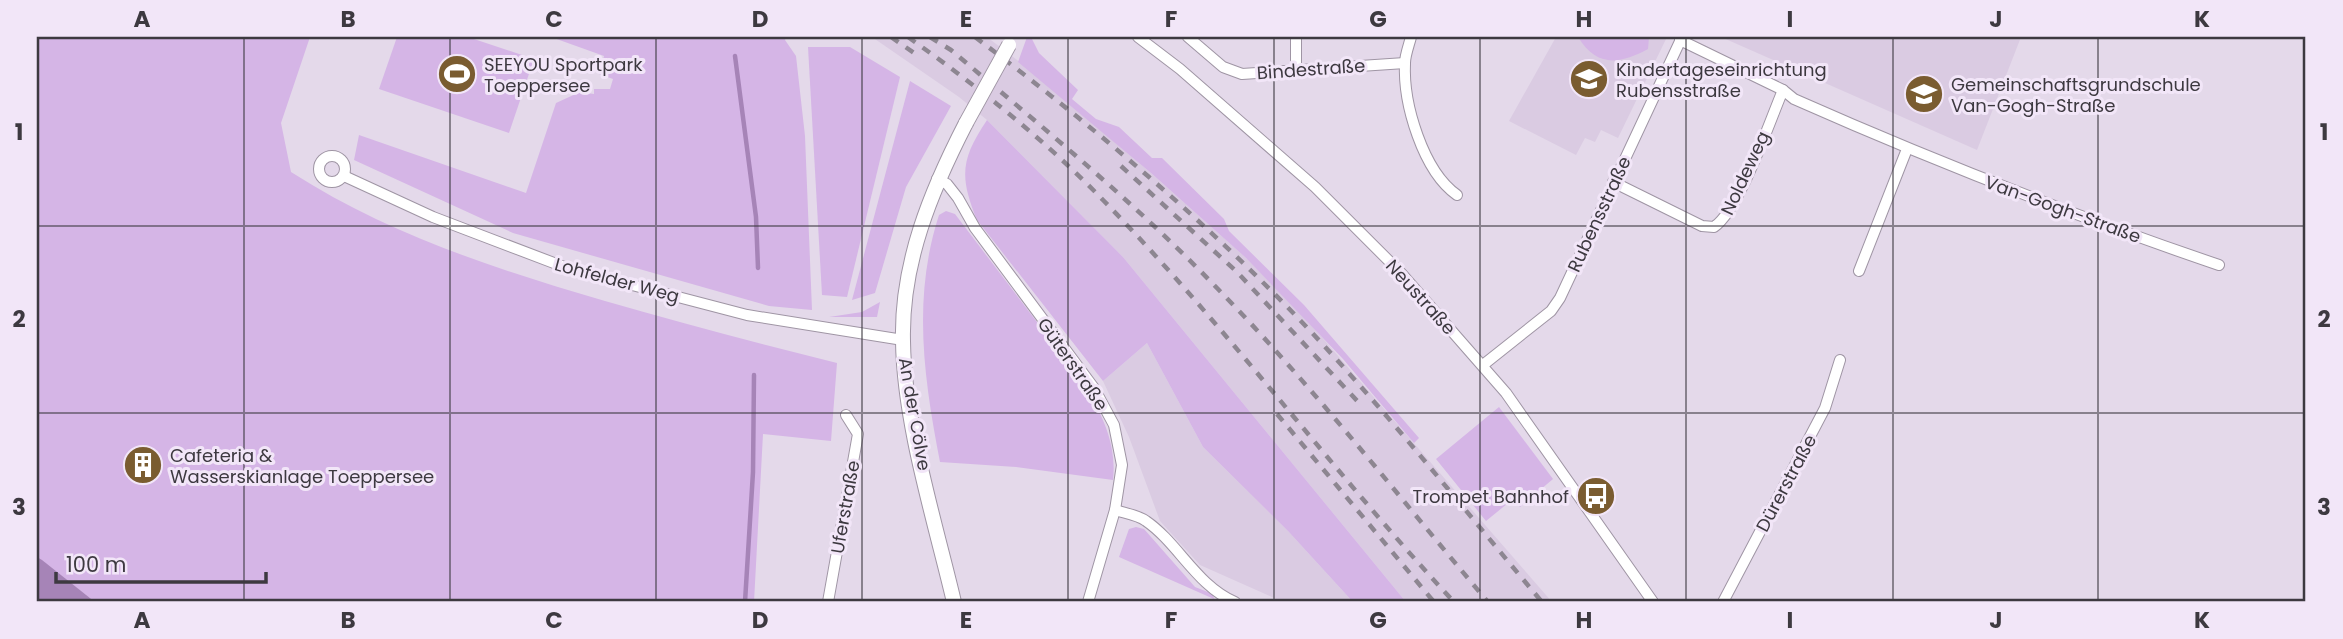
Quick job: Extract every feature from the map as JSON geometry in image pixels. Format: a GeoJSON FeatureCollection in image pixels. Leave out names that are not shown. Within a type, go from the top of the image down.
{"type":"FeatureCollection","features":[{"type":"Feature","properties":{"kind":"street","name":"Neustraße"},"geometry":{"type":"LineString","coordinates":[[1138,37],[1180,69],[1315,187],[1401,273],[1483,365],[1554,458],[1653,602]]}},
{"type":"Feature","properties":{"kind":"street","name":"Bindestraße"},"geometry":{"type":"LineString","coordinates":[[1188,37],[1223,67],[1242,74],[1405,63]]}},
{"type":"Feature","properties":{"kind":"street"},"geometry":{"type":"LineString","coordinates":[[1296,37],[1296,69]]}},
{"type":"Feature","properties":{"kind":"street"},"geometry":{"type":"LineString","coordinates":[[1411,37],[1405,63],[1415,132],[1440,183],[1457,195]]}},
{"type":"Feature","properties":{"kind":"street","name":"Rubensstraße"},"geometry":{"type":"LineString","coordinates":[[1483,365],[1551,311],[1681,38]]}},
{"type":"Feature","properties":{"kind":"street","name":"Van-Gogh-Straße"},"geometry":{"type":"LineString","coordinates":[[1681,38],[1783,90],[1794,99],[1907,149],[2060,210],[2220,265]]}},
{"type":"Feature","properties":{"kind":"street","name":"An der Cölve"},"geometry":{"type":"LineString","coordinates":[[954,602],[910,409],[903,340],[913,255],[937,179],[1011,41]]}},
{"type":"Feature","properties":{"kind":"street","name":"Noldeweg"},"geometry":{"type":"LineString","coordinates":[[1613,182],[1702,226],[1714,228],[1723,221],[1735,200],[1783,90]]}},
{"type":"Feature","properties":{"kind":"street"},"geometry":{"type":"LineString","coordinates":[[1858,271],[1907,149]]}},
{"type":"Feature","properties":{"kind":"street","name":"Lohfelder Weg"},"geometry":{"type":"LineString","coordinates":[[344,176],[433,218],[567,268],[747,315],[903,340]]}},
{"type":"Feature","properties":{"kind":"street","name":"Güterstraße"},"geometry":{"type":"LineString","coordinates":[[937,179],[947,184],[958,198],[975,228],[1094,388],[1114,425],[1122,465],[1115,510],[1088,602]]}},
{"type":"Feature","properties":{"kind":"street","name":"Dürerstraße"},"geometry":{"type":"LineString","coordinates":[[1723,602],[1825,408],[1840,360]]}},
{"type":"Feature","properties":{"kind":"street","name":"Uferstraße"},"geometry":{"type":"LineString","coordinates":[[828,602],[858,434],[846,415]]}},
{"type":"Feature","properties":{"kind":"street"},"geometry":{"type":"LineString","coordinates":[[1115,510],[1145,520],[1193,569],[1226,598],[1235,602]]}},
{"type":"Feature","properties":{"kind":"shaded area"},"geometry":{"type":"Polygon","coordinates":[[[37,37],[310,37],[281,123],[291,172],[404,232],[483,262],[634,309],[837,363],[831,441],[763,434],[754,602],[95,602],[37,557],[37,37]]]}},
{"type":"Feature","properties":{"kind":"shaded area","name":"SEEYOU Sportpark Toeppersee"},"geometry":{"type":"Polygon","coordinates":[[[397,37],[468,37],[534,59],[509,133],[379,89],[397,37]]]}},
{"type":"Feature","properties":{"kind":"shaded area"},"geometry":{"type":"Polygon","coordinates":[[[551,37],[786,37],[785,40],[796,56],[805,136],[812,310],[769,306],[513,233],[354,160],[359,135],[526,193],[556,103],[580,92],[594,94],[594,89],[610,89],[613,79],[599,74],[604,56],[551,37]]]}},
{"type":"Feature","properties":{"kind":"shaded area"},"geometry":{"type":"Polygon","coordinates":[[[872,37],[987,37],[1030,70],[1246,258],[1299,311],[1552,602],[1406,602],[1123,257],[987,120],[959,97],[872,37]]]}},
{"type":"Feature","properties":{"kind":"shaded area"},"geometry":{"type":"Polygon","coordinates":[[[1027,37],[1031,37],[1039,53],[1078,90],[1072,99],[1096,119],[1119,127],[1152,158],[1162,158],[1224,219],[1229,231],[1304,305],[1419,438],[1414,443],[1343,359],[1246,258],[1151,173],[1018,62],[1027,37]]]}},
{"type":"Feature","properties":{"kind":"shaded area","name":"Kindertageseinrichtung Rubensstraße"},"geometry":{"type":"Polygon","coordinates":[[[1556,37],[1667,37],[1618,138],[1601,130],[1595,142],[1585,138],[1576,155],[1509,121],[1556,37]]]}},
{"type":"Feature","properties":{"kind":"shaded area"},"geometry":{"type":"Polygon","coordinates":[[[1578,37],[1649,37],[1648,49],[1628,58],[1610,60],[1593,54],[1578,37]]]}},
{"type":"Feature","properties":{"kind":"shaded area","name":"Gemeinschaftsgrundschule Van-Gogh-Straße"},"geometry":{"type":"Polygon","coordinates":[[[1721,37],[2021,37],[1977,150],[1721,37]]]}},
{"type":"Feature","properties":{"kind":"shaded area"},"geometry":{"type":"Polygon","coordinates":[[[808,47],[850,47],[900,77],[847,297],[822,295],[808,47]]]}},
{"type":"Feature","properties":{"kind":"shaded area"},"geometry":{"type":"Polygon","coordinates":[[[910,81],[951,106],[906,187],[875,293],[852,300],[910,81]]]}},
{"type":"Feature","properties":{"kind":"shaded area"},"geometry":{"type":"Polygon","coordinates":[[[987,120],[1123,257],[1406,602],[1353,602],[1288,531],[1203,447],[1147,343],[1103,381],[977,220],[967,191],[965,168],[972,146],[987,120]]]}},
{"type":"Feature","properties":{"kind":"shaded area"},"geometry":{"type":"Polygon","coordinates":[[[946,211],[955,214],[1084,384],[1107,430],[1113,454],[1113,480],[1016,467],[940,462],[929,400],[923,308],[931,246],[939,215],[946,211]]]}},
{"type":"Feature","properties":{"kind":"shaded area"},"geometry":{"type":"Polygon","coordinates":[[[880,302],[877,317],[829,317],[862,312],[880,302]]]}},
{"type":"Feature","properties":{"kind":"shaded area"},"geometry":{"type":"Polygon","coordinates":[[[1147,343],[1203,447],[1288,531],[1353,602],[1283,602],[1200,565],[1160,521],[1129,437],[1103,381],[1147,343]]]}},
{"type":"Feature","properties":{"kind":"shaded area"},"geometry":{"type":"Polygon","coordinates":[[[1499,407],[1553,479],[1520,507],[1513,499],[1486,521],[1436,459],[1499,407]]]}},
{"type":"Feature","properties":{"kind":"shaded area"},"geometry":{"type":"Polygon","coordinates":[[[1129,529],[1144,529],[1195,587],[1213,594],[1214,599],[1119,557],[1129,529]]]}},
{"type":"Feature","properties":{"kind":"shaded area"},"geometry":{"type":"Polygon","coordinates":[[[37,557],[42,560],[95,602],[37,602],[37,557]]]}},
{"type":"Feature","properties":{"kind":"waterway"},"geometry":{"type":"LineString","coordinates":[[735,56],[756,217],[758,268]]}},
{"type":"Feature","properties":{"kind":"waterway"},"geometry":{"type":"LineString","coordinates":[[745,602],[753,472],[754,375]]}},
{"type":"Feature","properties":{"kind":"railway"},"geometry":{"type":"LineString","coordinates":[[891,37],[917,55]]}},
{"type":"Feature","properties":{"kind":"railway"},"geometry":{"type":"LineString","coordinates":[[908,37],[1009,114],[1103,200],[1193,298],[1409,553],[1454,602]]}},
{"type":"Feature","properties":{"kind":"railway"},"geometry":{"type":"LineString","coordinates":[[930,37],[951,50],[1086,165],[1152,224],[1215,286],[1320,402],[1488,602]]}},
{"type":"Feature","properties":{"kind":"railway"},"geometry":{"type":"LineString","coordinates":[[975,37],[1142,171],[1260,280],[1361,387],[1542,602]]}},
{"type":"Feature","properties":{"kind":"railway"},"geometry":{"type":"LineString","coordinates":[[1121,166],[1237,272],[1361,405]]}},
{"type":"Feature","properties":{"kind":"railway"},"geometry":{"type":"LineString","coordinates":[[1277,414],[1434,602]]}},
{"type":"Feature","properties":{"kind":"place","name":"SEEYOU Sportpark Toeppersee"},"geometry":{"type":"Point","coordinates":[457,74]}},
{"type":"Feature","properties":{"kind":"place","name":"Kindertageseinrichtung Rubensstraße"},"geometry":{"type":"Point","coordinates":[1589,79]}},
{"type":"Feature","properties":{"kind":"place","name":"Gemeinschaftsgrundschule Van-Gogh-Straße"},"geometry":{"type":"Point","coordinates":[1924,94]}},
{"type":"Feature","properties":{"kind":"place","name":"Cafeteria & Wasserskianlage Toeppersee"},"geometry":{"type":"Point","coordinates":[143,465]}},
{"type":"Feature","properties":{"kind":"place","name":"Trompet Bahnhof"},"geometry":{"type":"Point","coordinates":[1596,496]}}]}
